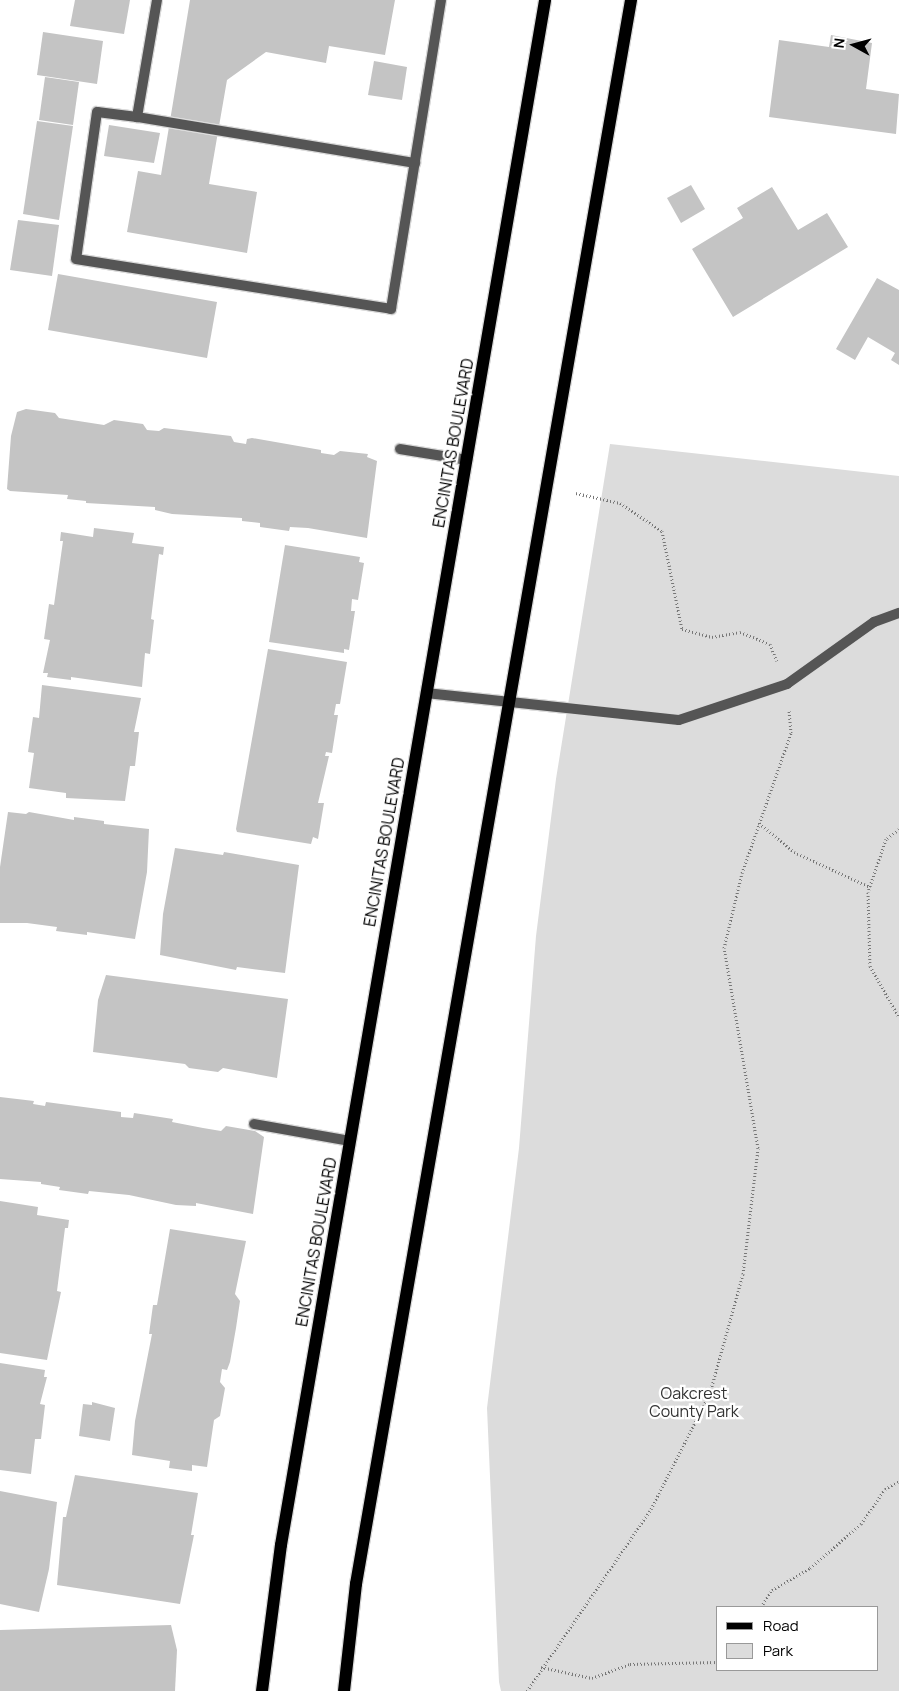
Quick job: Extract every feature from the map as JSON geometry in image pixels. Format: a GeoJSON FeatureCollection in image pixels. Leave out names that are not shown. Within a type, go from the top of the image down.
{"type":"FeatureCollection","features":[{"type":"Feature","properties":{"kind":"main road","name":"ENCINITAS BOULEVARD"},"geometry":{"type":"LineString","coordinates":[[262,1691],[281,1545],[546,0]]}},
{"type":"Feature","properties":{"kind":"main road"},"geometry":{"type":"LineString","coordinates":[[344,1691],[356,1584],[631,0]]}},
{"type":"Feature","properties":{"kind":"street"},"geometry":{"type":"LineString","coordinates":[[137,117],[157,0]]}},
{"type":"Feature","properties":{"kind":"street"},"geometry":{"type":"LineString","coordinates":[[415,163],[97,112],[76,259],[391,309],[415,163],[441,0]]}},
{"type":"Feature","properties":{"kind":"street"},"geometry":{"type":"LineString","coordinates":[[400,449],[467,460]]}},
{"type":"Feature","properties":{"kind":"street"},"geometry":{"type":"LineString","coordinates":[[426,693],[680,720],[787,684],[874,622],[899,613]]}},
{"type":"Feature","properties":{"kind":"street"},"geometry":{"type":"LineString","coordinates":[[254,1124],[350,1141]]}},
{"type":"Feature","properties":{"kind":"path"},"geometry":{"type":"LineString","coordinates":[[526,1691],[651,1508],[710,1393],[743,1274],[758,1148],[724,948],[742,873],[791,733],[787,684],[770,644],[740,632],[712,637],[682,629],[662,531],[620,503],[576,493]]}},
{"type":"Feature","properties":{"kind":"path"},"geometry":{"type":"LineString","coordinates":[[759,823],[794,852],[870,887]]}},
{"type":"Feature","properties":{"kind":"path"},"geometry":{"type":"LineString","coordinates":[[899,829],[886,839],[870,887],[870,966],[899,1017]]}},
{"type":"Feature","properties":{"kind":"path"},"geometry":{"type":"LineString","coordinates":[[762,1606],[772,1590],[810,1568],[861,1524],[885,1488],[899,1481]]}},
{"type":"Feature","properties":{"kind":"path"},"geometry":{"type":"LineString","coordinates":[[541,1668],[592,1678],[630,1664],[716,1662]]}},
{"type":"Feature","properties":{"kind":"green space","name":"Oakcrest County Park"},"geometry":{"type":"Polygon","coordinates":[[[610,444],[899,476],[899,1691],[501,1691],[499,1682],[487,1408],[519,1148],[536,936],[556,779],[610,444]]]}},
{"type":"Feature","properties":{"kind":"building"},"geometry":{"type":"Polygon","coordinates":[[[75,0],[130,0],[124,34],[70,26],[75,0]]]}},
{"type":"Feature","properties":{"kind":"building"},"geometry":{"type":"Polygon","coordinates":[[[190,0],[395,0],[385,55],[329,46],[326,63],[266,52],[227,80],[209,184],[257,192],[247,253],[127,232],[138,171],[161,175],[190,0]]]}},
{"type":"Feature","properties":{"kind":"building"},"geometry":{"type":"Polygon","coordinates":[[[43,32],[103,41],[97,84],[37,75],[43,32]]]}},
{"type":"Feature","properties":{"kind":"building"},"geometry":{"type":"Polygon","coordinates":[[[831,35],[872,43],[866,89],[899,94],[896,134],[769,117],[779,40],[829,47],[831,35]]]}},
{"type":"Feature","properties":{"kind":"building"},"geometry":{"type":"Polygon","coordinates":[[[374,61],[407,67],[402,100],[368,95],[374,61]]]}},
{"type":"Feature","properties":{"kind":"building"},"geometry":{"type":"Polygon","coordinates":[[[45,77],[79,82],[73,125],[39,120],[45,77]]]}},
{"type":"Feature","properties":{"kind":"building"},"geometry":{"type":"Polygon","coordinates":[[[37,121],[73,126],[59,220],[23,214],[37,121]]]}},
{"type":"Feature","properties":{"kind":"building"},"geometry":{"type":"Polygon","coordinates":[[[109,125],[160,133],[154,163],[104,156],[109,125]]]}},
{"type":"Feature","properties":{"kind":"building"},"geometry":{"type":"Polygon","coordinates":[[[691,185],[705,209],[681,223],[667,198],[691,185]]]}},
{"type":"Feature","properties":{"kind":"building"},"geometry":{"type":"Polygon","coordinates":[[[772,187],[798,230],[827,213],[848,247],[733,317],[692,249],[743,218],[737,208],[772,187]]]}},
{"type":"Feature","properties":{"kind":"building"},"geometry":{"type":"Polygon","coordinates":[[[18,220],[59,225],[52,276],[10,270],[18,220]]]}},
{"type":"Feature","properties":{"kind":"building"},"geometry":{"type":"Polygon","coordinates":[[[58,274],[217,302],[207,358],[48,330],[58,274]]]}},
{"type":"Feature","properties":{"kind":"building"},"geometry":{"type":"Polygon","coordinates":[[[877,278],[899,290],[899,365],[891,360],[895,353],[868,337],[855,360],[836,349],[877,278]]]}},
{"type":"Feature","properties":{"kind":"building"},"geometry":{"type":"Polygon","coordinates":[[[26,409],[55,413],[59,418],[104,425],[114,420],[143,424],[147,430],[159,431],[164,428],[231,436],[234,442],[246,444],[247,439],[252,438],[321,450],[321,453],[334,455],[340,451],[368,454],[367,457],[377,461],[367,538],[308,528],[290,527],[289,531],[260,527],[260,523],[242,521],[242,518],[172,514],[155,510],[155,507],[86,503],[86,501],[67,499],[68,495],[10,491],[7,489],[11,436],[17,412],[26,409]]]}},
{"type":"Feature","properties":{"kind":"building"},"geometry":{"type":"Polygon","coordinates":[[[94,528],[134,533],[132,543],[164,547],[163,555],[159,554],[151,619],[154,620],[150,654],[145,653],[142,687],[71,677],[71,680],[47,677],[48,673],[43,673],[50,640],[44,639],[49,604],[54,605],[63,541],[60,541],[61,532],[93,537],[94,528]]]}},
{"type":"Feature","properties":{"kind":"building"},"geometry":{"type":"Polygon","coordinates":[[[285,545],[360,557],[359,562],[364,563],[358,600],[352,599],[351,611],[355,611],[349,650],[344,649],[344,653],[269,642],[285,545]]]}},
{"type":"Feature","properties":{"kind":"building"},"geometry":{"type":"Polygon","coordinates":[[[268,649],[347,662],[340,704],[336,704],[334,715],[338,715],[332,753],[326,752],[325,756],[329,756],[318,803],[324,803],[318,839],[313,837],[311,844],[237,832],[236,829],[268,649]]]}},
{"type":"Feature","properties":{"kind":"building"},"geometry":{"type":"Polygon","coordinates":[[[42,685],[141,698],[134,732],[139,732],[135,766],[130,766],[125,801],[66,798],[66,793],[29,788],[34,753],[28,752],[33,717],[39,718],[42,685]]]}},
{"type":"Feature","properties":{"kind":"building"},"geometry":{"type":"Polygon","coordinates":[[[8,812],[26,814],[29,812],[74,820],[74,817],[104,821],[104,824],[149,829],[147,872],[135,939],[87,932],[87,935],[56,931],[57,927],[27,923],[0,923],[0,867],[8,812]]]}},
{"type":"Feature","properties":{"kind":"building"},"geometry":{"type":"Polygon","coordinates":[[[175,848],[223,855],[224,852],[299,865],[285,973],[237,967],[236,970],[160,955],[163,914],[175,848]]]}},
{"type":"Feature","properties":{"kind":"building"},"geometry":{"type":"Polygon","coordinates":[[[106,975],[288,999],[277,1078],[223,1068],[218,1072],[189,1068],[185,1064],[93,1052],[98,1000],[106,975]]]}},
{"type":"Feature","properties":{"kind":"building"},"geometry":{"type":"Polygon","coordinates":[[[0,1097],[34,1101],[33,1104],[45,1106],[46,1102],[121,1112],[121,1117],[133,1118],[134,1113],[173,1119],[172,1122],[221,1131],[226,1126],[255,1131],[264,1137],[253,1214],[196,1203],[196,1206],[176,1205],[129,1195],[89,1191],[88,1194],[59,1190],[60,1187],[41,1184],[41,1182],[0,1179],[0,1097]]]}},
{"type":"Feature","properties":{"kind":"building"},"geometry":{"type":"Polygon","coordinates":[[[0,1201],[38,1207],[37,1215],[69,1220],[68,1228],[65,1228],[57,1291],[61,1292],[47,1360],[0,1353],[0,1201]]]}},
{"type":"Feature","properties":{"kind":"building"},"geometry":{"type":"Polygon","coordinates":[[[170,1229],[246,1241],[235,1294],[240,1301],[230,1362],[227,1370],[222,1369],[220,1382],[225,1388],[220,1416],[214,1420],[207,1467],[192,1465],[192,1471],[169,1468],[170,1461],[132,1455],[135,1421],[152,1334],[149,1334],[153,1305],[157,1305],[170,1229]]]}},
{"type":"Feature","properties":{"kind":"building"},"geometry":{"type":"Polygon","coordinates":[[[0,1363],[45,1370],[44,1377],[47,1377],[40,1404],[45,1405],[41,1439],[35,1439],[31,1474],[0,1470],[0,1363]]]}},
{"type":"Feature","properties":{"kind":"building"},"geometry":{"type":"Polygon","coordinates":[[[92,1402],[115,1408],[110,1441],[79,1436],[83,1404],[92,1405],[92,1402]]]}},
{"type":"Feature","properties":{"kind":"building"},"geometry":{"type":"Polygon","coordinates":[[[75,1475],[198,1493],[191,1535],[194,1535],[180,1604],[57,1585],[63,1517],[66,1517],[75,1475]]]}},
{"type":"Feature","properties":{"kind":"building"},"geometry":{"type":"Polygon","coordinates":[[[0,1491],[57,1502],[49,1569],[39,1612],[0,1604],[0,1491]]]}},
{"type":"Feature","properties":{"kind":"building"},"geometry":{"type":"Polygon","coordinates":[[[171,1625],[177,1650],[175,1691],[0,1691],[0,1630],[171,1625]]]}}]}
